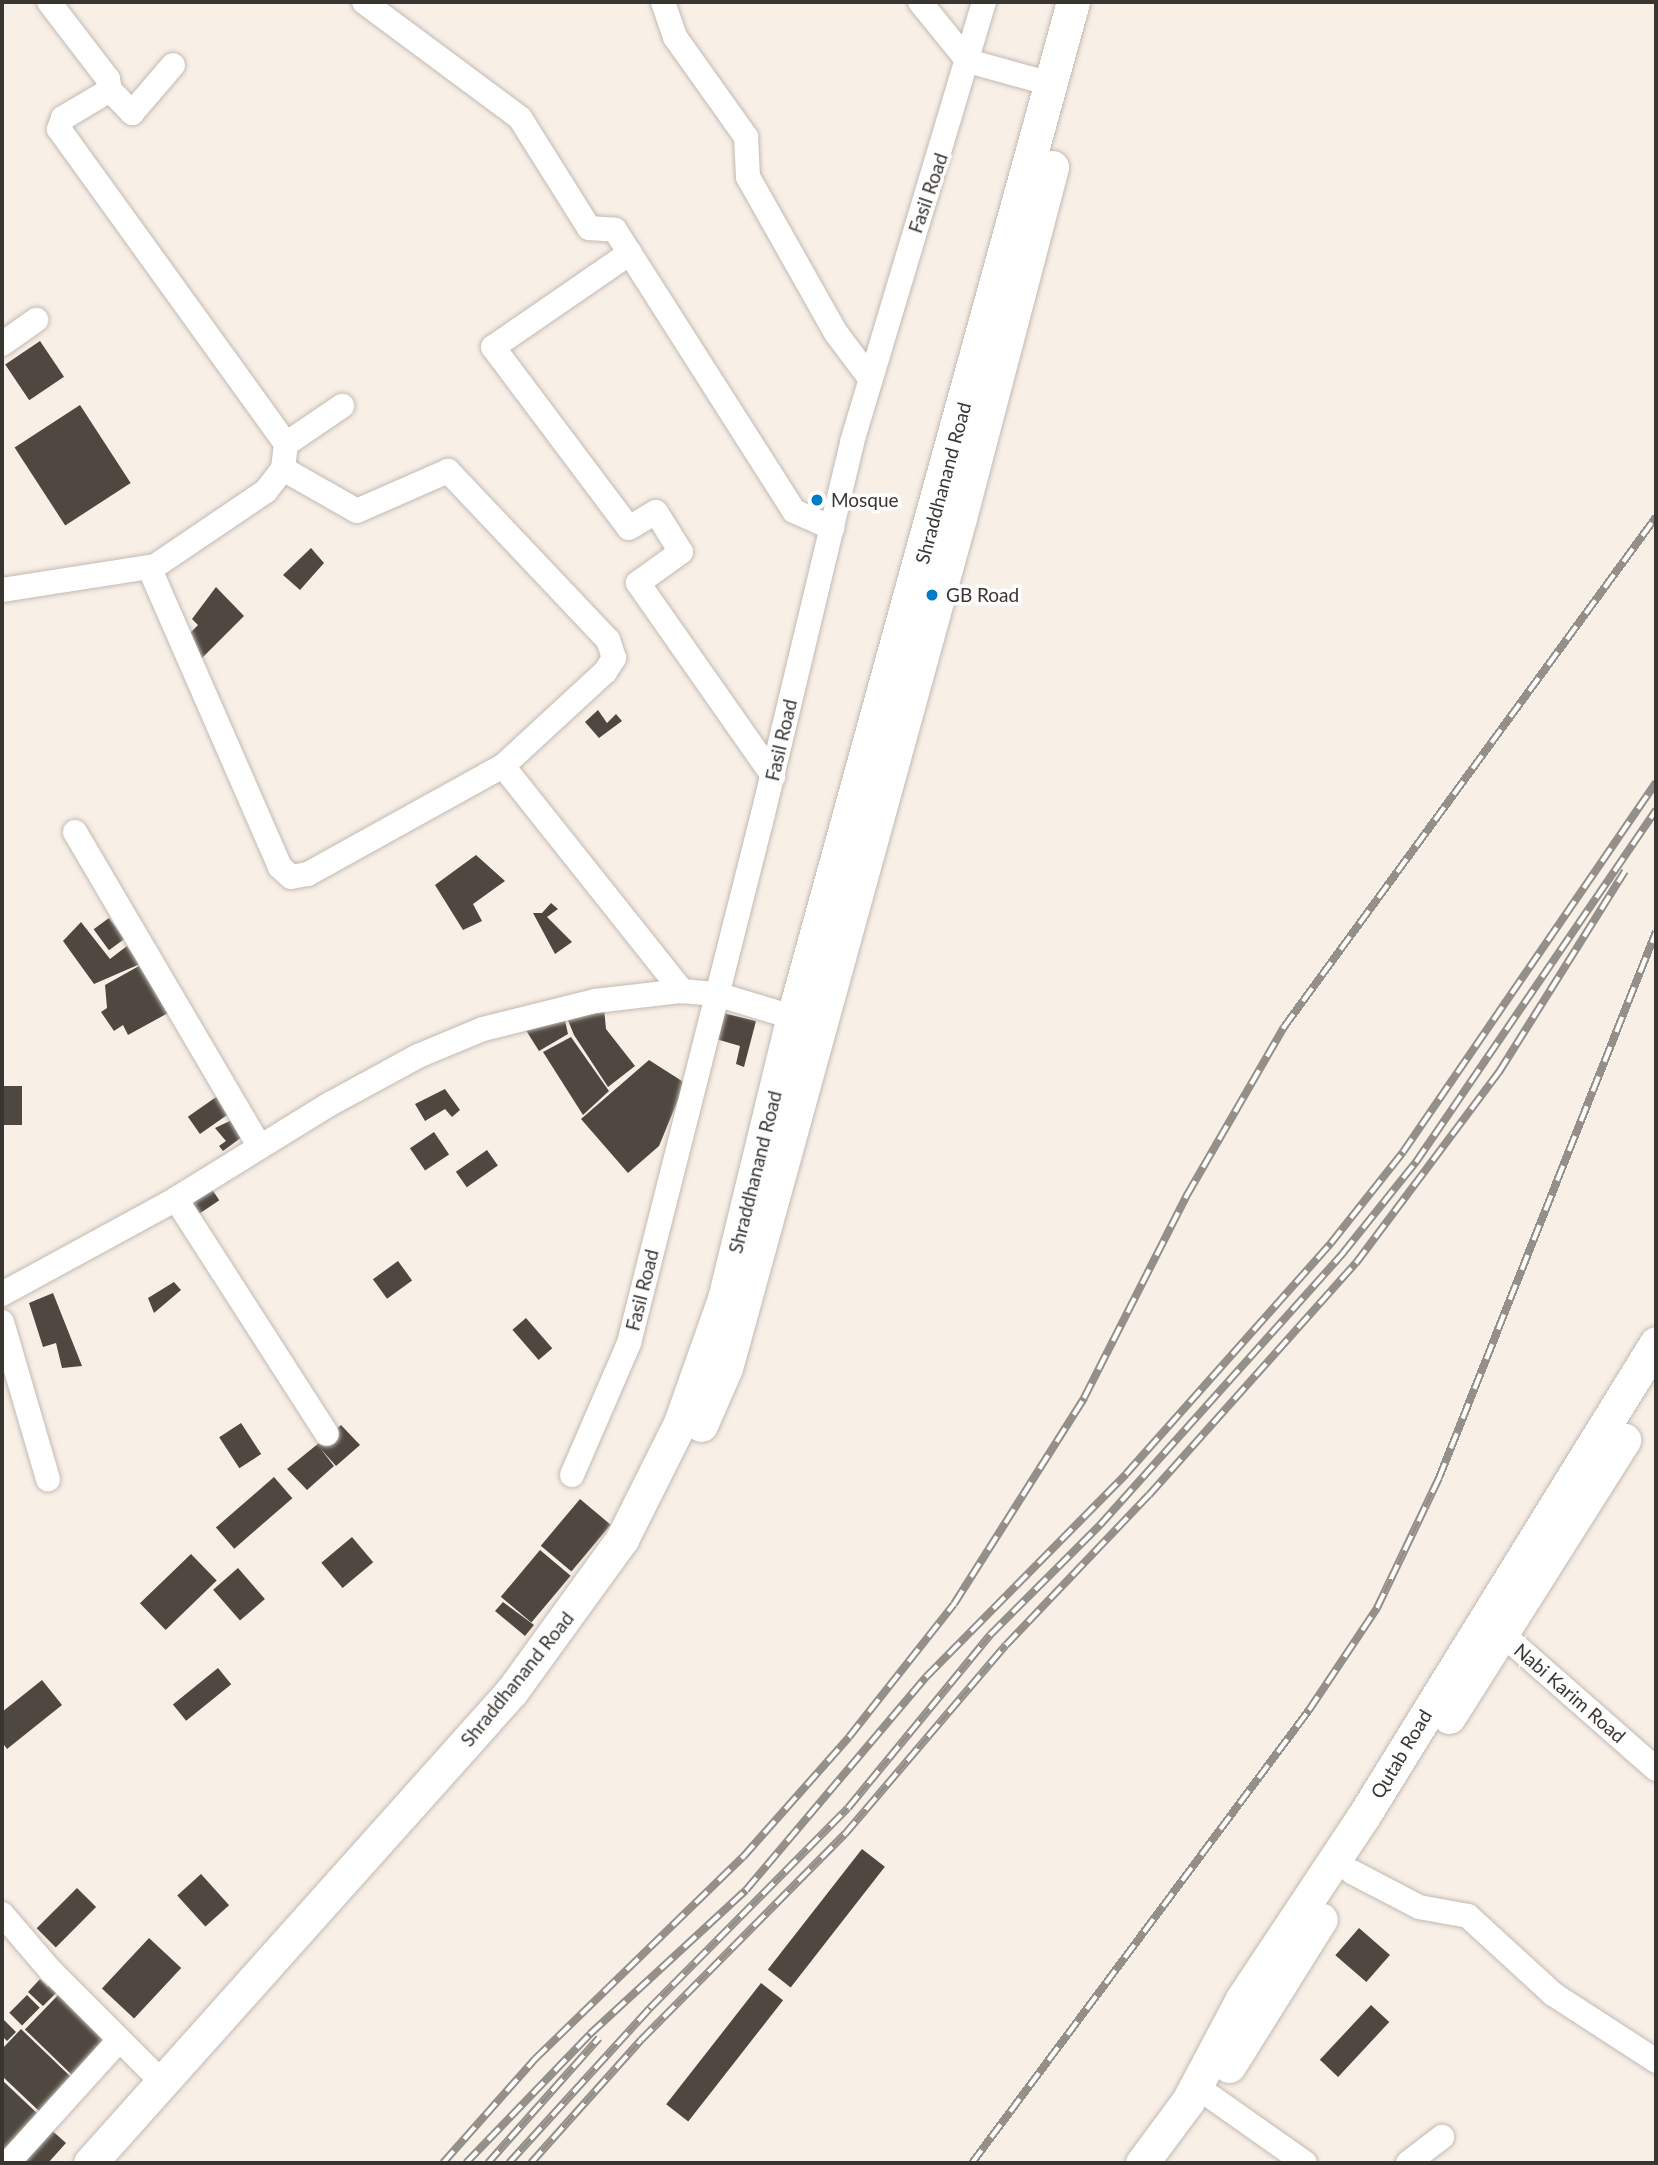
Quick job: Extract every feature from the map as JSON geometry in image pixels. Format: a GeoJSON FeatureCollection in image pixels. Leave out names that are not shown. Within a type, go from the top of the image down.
{"type":"FeatureCollection","features":[{"type":"Feature","properties":{"kind":"street"},"geometry":{"type":"LineString","coordinates":[[49,2],[108,79],[110,90],[132,113],[173,65]]}},
{"type":"Feature","properties":{"kind":"street"},"geometry":{"type":"LineString","coordinates":[[364,2],[520,118],[589,229],[615,230],[794,510],[832,528]]}},
{"type":"Feature","properties":{"kind":"street"},"geometry":{"type":"LineString","coordinates":[[663,2],[675,37],[746,137],[748,177],[836,333],[869,377]]}},
{"type":"Feature","properties":{"kind":"street"},"geometry":{"type":"LineString","coordinates":[[920,2],[968,61],[1051,83]]}},
{"type":"Feature","properties":{"kind":"street","name":"Fasil Road"},"geometry":{"type":"LineString","coordinates":[[572,1475],[629,1343],[773,776],[869,377],[984,2]]}},
{"type":"Feature","properties":{"kind":"street","name":"Shraddhanand Road"},"geometry":{"type":"LineString","coordinates":[[905,670],[1073,2]]}},
{"type":"Feature","properties":{"kind":"street","name":"Shraddhanand Road"},"geometry":{"type":"LineString","coordinates":[[90,2163],[512,1691],[622,1539],[680,1423],[724,1299],[807,1022],[1096,2]]}},
{"type":"Feature","properties":{"kind":"street"},"geometry":{"type":"LineString","coordinates":[[110,90],[62,118],[59,129],[286,444],[283,469],[266,491],[151,569]]}},
{"type":"Feature","properties":{"kind":"street"},"geometry":{"type":"LineString","coordinates":[[630,253],[493,347],[629,528],[656,512],[681,552],[638,583],[773,776]]}},
{"type":"Feature","properties":{"kind":"street"},"geometry":{"type":"LineString","coordinates":[[2,344],[36,320]]}},
{"type":"Feature","properties":{"kind":"street"},"geometry":{"type":"LineString","coordinates":[[286,444],[342,406]]}},
{"type":"Feature","properties":{"kind":"street"},"geometry":{"type":"LineString","coordinates":[[2,590],[144,566],[151,569],[285,873],[299,877],[308,874],[503,766],[606,672],[614,658],[608,640],[448,471],[357,511],[283,469]]}},
{"type":"Feature","properties":{"kind":"street"},"geometry":{"type":"LineString","coordinates":[[503,766],[682,991]]}},
{"type":"Feature","properties":{"kind":"street"},"geometry":{"type":"LineString","coordinates":[[75,832],[260,1147]]}},
{"type":"Feature","properties":{"kind":"street"},"geometry":{"type":"LineString","coordinates":[[2,1294],[176,1199],[418,1056],[483,1030],[595,1000],[682,991],[716,994],[807,1022]]}},
{"type":"Feature","properties":{"kind":"street","name":"Shraddhanand Road"},"geometry":{"type":"LineString","coordinates":[[117,2163],[513,1718],[592,1619],[649,1531],[726,1368],[807,1022]]}},
{"type":"Feature","properties":{"kind":"street"},"geometry":{"type":"LineString","coordinates":[[176,1199],[327,1434]]}},
{"type":"Feature","properties":{"kind":"street"},"geometry":{"type":"LineString","coordinates":[[2,1322],[48,1479]]}},
{"type":"Feature","properties":{"kind":"street","name":"Qutab Road"},"geometry":{"type":"LineString","coordinates":[[1162,2163],[1210,2096],[1352,1872],[1656,1343]]}},
{"type":"Feature","properties":{"kind":"street","name":"Qutab Road"},"geometry":{"type":"LineString","coordinates":[[1142,2163],[1188,2101],[1242,1998],[1656,1383]]}},
{"type":"Feature","properties":{"kind":"street","name":"Nabi Karim Road"},"geometry":{"type":"LineString","coordinates":[[1492,1626],[1656,1769]]}},
{"type":"Feature","properties":{"kind":"street"},"geometry":{"type":"LineString","coordinates":[[1352,1872],[1419,1907],[1468,1916],[1553,1994],[1656,2062]]}},
{"type":"Feature","properties":{"kind":"street"},"geometry":{"type":"LineString","coordinates":[[2,1914],[119,2040],[163,2083]]}},
{"type":"Feature","properties":{"kind":"street"},"geometry":{"type":"LineString","coordinates":[[8,2163],[119,2040]]}},
{"type":"Feature","properties":{"kind":"street"},"geometry":{"type":"LineString","coordinates":[[1210,2096],[1305,2163]]}},
{"type":"Feature","properties":{"kind":"street"},"geometry":{"type":"LineString","coordinates":[[1408,2163],[1442,2137]]}},
{"type":"Feature","properties":{"kind":"building"},"geometry":{"type":"Polygon","coordinates":[[[40,341],[64,377],[29,400],[5,364],[40,341]]]}},
{"type":"Feature","properties":{"kind":"building"},"geometry":{"type":"Polygon","coordinates":[[[80,405],[131,483],[65,525],[15,447],[80,405]]]}},
{"type":"Feature","properties":{"kind":"building"},"geometry":{"type":"Polygon","coordinates":[[[311,548],[324,563],[300,590],[283,575],[311,548]]]}},
{"type":"Feature","properties":{"kind":"building"},"geometry":{"type":"Polygon","coordinates":[[[216,587],[244,616],[197,663],[185,638],[198,625],[192,619],[216,587]]]}},
{"type":"Feature","properties":{"kind":"building"},"geometry":{"type":"Polygon","coordinates":[[[598,710],[607,723],[616,714],[622,721],[599,738],[585,722],[598,710]]]}},
{"type":"Feature","properties":{"kind":"building"},"geometry":{"type":"Polygon","coordinates":[[[476,855],[505,881],[473,904],[482,921],[463,930],[435,885],[476,855]]]}},
{"type":"Feature","properties":{"kind":"building"},"geometry":{"type":"Polygon","coordinates":[[[551,903],[558,909],[547,917],[572,942],[555,954],[533,913],[542,913],[551,903]]]}},
{"type":"Feature","properties":{"kind":"building"},"geometry":{"type":"Polygon","coordinates":[[[109,918],[124,939],[109,950],[94,929],[109,918]]]}},
{"type":"Feature","properties":{"kind":"building"},"geometry":{"type":"Polygon","coordinates":[[[81,922],[110,959],[127,946],[140,964],[94,984],[63,941],[81,922]]]}},
{"type":"Feature","properties":{"kind":"building"},"geometry":{"type":"Polygon","coordinates":[[[139,966],[168,1013],[128,1035],[123,1025],[114,1031],[101,1012],[107,1008],[105,985],[139,966]]]}},
{"type":"Feature","properties":{"kind":"building"},"geometry":{"type":"Polygon","coordinates":[[[604,1008],[606,1029],[635,1066],[608,1087],[574,1035],[565,1013],[604,1008]]]}},
{"type":"Feature","properties":{"kind":"building"},"geometry":{"type":"Polygon","coordinates":[[[719,1012],[756,1021],[744,1067],[736,1064],[740,1046],[716,1039],[719,1012]]]}},
{"type":"Feature","properties":{"kind":"building"},"geometry":{"type":"Polygon","coordinates":[[[564,1016],[568,1034],[539,1051],[522,1024],[564,1016]]]}},
{"type":"Feature","properties":{"kind":"building"},"geometry":{"type":"Polygon","coordinates":[[[571,1037],[609,1091],[583,1115],[543,1052],[571,1037]]]}},
{"type":"Feature","properties":{"kind":"building"},"geometry":{"type":"Polygon","coordinates":[[[649,1060],[685,1083],[659,1146],[628,1173],[581,1119],[649,1060]]]}},
{"type":"Feature","properties":{"kind":"building"},"geometry":{"type":"Polygon","coordinates":[[[2,1086],[22,1086],[22,1125],[2,1125],[2,1086]]]}},
{"type":"Feature","properties":{"kind":"building"},"geometry":{"type":"Polygon","coordinates":[[[445,1089],[460,1110],[452,1117],[445,1109],[425,1121],[415,1104],[445,1089]]]}},
{"type":"Feature","properties":{"kind":"building"},"geometry":{"type":"Polygon","coordinates":[[[219,1095],[231,1112],[200,1134],[188,1117],[219,1095]]]}},
{"type":"Feature","properties":{"kind":"building"},"geometry":{"type":"Polygon","coordinates":[[[236,1118],[246,1134],[223,1151],[219,1146],[226,1141],[215,1128],[236,1118]]]}},
{"type":"Feature","properties":{"kind":"building"},"geometry":{"type":"Polygon","coordinates":[[[434,1132],[449,1154],[425,1171],[410,1148],[434,1132]]]}},
{"type":"Feature","properties":{"kind":"building"},"geometry":{"type":"Polygon","coordinates":[[[487,1150],[498,1166],[467,1187],[456,1172],[487,1150]]]}},
{"type":"Feature","properties":{"kind":"building"},"geometry":{"type":"Polygon","coordinates":[[[207,1182],[219,1200],[191,1219],[179,1201],[207,1182]]]}},
{"type":"Feature","properties":{"kind":"building"},"geometry":{"type":"Polygon","coordinates":[[[398,1261],[412,1280],[387,1299],[373,1279],[398,1261]]]}},
{"type":"Feature","properties":{"kind":"building"},"geometry":{"type":"Polygon","coordinates":[[[174,1282],[181,1290],[154,1313],[148,1298],[174,1282]]]}},
{"type":"Feature","properties":{"kind":"building"},"geometry":{"type":"Polygon","coordinates":[[[53,1293],[82,1366],[62,1368],[56,1343],[43,1347],[29,1303],[53,1293]]]}},
{"type":"Feature","properties":{"kind":"building"},"geometry":{"type":"Polygon","coordinates":[[[526,1318],[552,1348],[539,1360],[512,1330],[526,1318]]]}},
{"type":"Feature","properties":{"kind":"building"},"geometry":{"type":"Polygon","coordinates":[[[241,1423],[261,1454],[239,1468],[219,1437],[241,1423]]]}},
{"type":"Feature","properties":{"kind":"building"},"geometry":{"type":"Polygon","coordinates":[[[341,1425],[360,1445],[336,1466],[320,1448],[334,1466],[307,1490],[287,1469],[341,1425]]]}},
{"type":"Feature","properties":{"kind":"building"},"geometry":{"type":"Polygon","coordinates":[[[274,1477],[292,1498],[234,1549],[216,1528],[274,1477]]]}},
{"type":"Feature","properties":{"kind":"building"},"geometry":{"type":"Polygon","coordinates":[[[580,1499],[611,1525],[571,1571],[541,1546],[580,1499]]]}},
{"type":"Feature","properties":{"kind":"building"},"geometry":{"type":"Polygon","coordinates":[[[352,1537],[373,1562],[343,1588],[321,1563],[352,1537]]]}},
{"type":"Feature","properties":{"kind":"building"},"geometry":{"type":"Polygon","coordinates":[[[540,1550],[571,1576],[531,1622],[501,1597],[540,1550]]]}},
{"type":"Feature","properties":{"kind":"building"},"geometry":{"type":"Polygon","coordinates":[[[191,1554],[217,1581],[166,1630],[140,1603],[191,1554]]]}},
{"type":"Feature","properties":{"kind":"building"},"geometry":{"type":"Polygon","coordinates":[[[238,1568],[265,1599],[240,1621],[213,1590],[238,1568]]]}},
{"type":"Feature","properties":{"kind":"building"},"geometry":{"type":"Polygon","coordinates":[[[503,1602],[534,1625],[525,1636],[495,1611],[503,1602]]]}},
{"type":"Feature","properties":{"kind":"building"},"geometry":{"type":"Polygon","coordinates":[[[218,1668],[231,1684],[186,1721],[173,1705],[218,1668]]]}},
{"type":"Feature","properties":{"kind":"building"},"geometry":{"type":"Polygon","coordinates":[[[42,1680],[62,1705],[7,1749],[2,1742],[2,1712],[42,1680]]]}},
{"type":"Feature","properties":{"kind":"building"},"geometry":{"type":"Polygon","coordinates":[[[862,1849],[885,1867],[791,1987],[768,1970],[862,1849]]]}},
{"type":"Feature","properties":{"kind":"building"},"geometry":{"type":"Polygon","coordinates":[[[201,1874],[229,1905],[205,1927],[177,1895],[201,1874]]]}},
{"type":"Feature","properties":{"kind":"building"},"geometry":{"type":"Polygon","coordinates":[[[77,1888],[96,1907],[56,1947],[37,1928],[77,1888]]]}},
{"type":"Feature","properties":{"kind":"building"},"geometry":{"type":"Polygon","coordinates":[[[1359,1928],[1390,1955],[1366,1982],[1335,1955],[1359,1928]]]}},
{"type":"Feature","properties":{"kind":"building"},"geometry":{"type":"Polygon","coordinates":[[[149,1938],[181,1968],[134,2018],[102,1988],[149,1938]]]}},
{"type":"Feature","properties":{"kind":"building"},"geometry":{"type":"Polygon","coordinates":[[[40,1979],[48,1987],[53,1981],[61,1988],[43,2006],[28,1992],[40,1979]]]}},
{"type":"Feature","properties":{"kind":"building"},"geometry":{"type":"Polygon","coordinates":[[[761,1983],[783,2000],[688,2122],[666,2104],[761,1983]]]}},
{"type":"Feature","properties":{"kind":"building"},"geometry":{"type":"Polygon","coordinates":[[[61,1992],[110,2039],[74,2077],[25,2029],[61,1992]]]}},
{"type":"Feature","properties":{"kind":"building"},"geometry":{"type":"Polygon","coordinates":[[[27,1995],[40,2008],[22,2025],[9,2013],[27,1995]]]}},
{"type":"Feature","properties":{"kind":"building"},"geometry":{"type":"Polygon","coordinates":[[[1371,2005],[1389,2022],[1338,2077],[1320,2060],[1371,2005]]]}},
{"type":"Feature","properties":{"kind":"building"},"geometry":{"type":"Polygon","coordinates":[[[2,2018],[16,2032],[7,2041],[2,2036],[2,2018]]]}},
{"type":"Feature","properties":{"kind":"building"},"geometry":{"type":"Polygon","coordinates":[[[21,2029],[72,2078],[40,2112],[2,2076],[2,2049],[21,2029]]]}},
{"type":"Feature","properties":{"kind":"building"},"geometry":{"type":"Polygon","coordinates":[[[2,2080],[39,2115],[2,2156],[2,2080]]]}},
{"type":"Feature","properties":{"kind":"building"},"geometry":{"type":"Polygon","coordinates":[[[48,2127],[66,2143],[48,2163],[25,2163],[20,2159],[48,2127]]]}},
{"type":"Feature","properties":{"kind":"railway"},"geometry":{"type":"LineString","coordinates":[[443,2163],[535,2059],[743,1857],[849,1737],[954,1604],[1084,1398],[1187,1195],[1284,1027],[1656,517]]}},
{"type":"Feature","properties":{"kind":"railway"},"geometry":{"type":"LineString","coordinates":[[466,2163],[590,2034],[746,1890],[926,1677],[1126,1474],[1331,1243],[1403,1152],[1656,782]]}},
{"type":"Feature","properties":{"kind":"railway"},"geometry":{"type":"LineString","coordinates":[[509,2163],[650,2008],[848,1808],[990,1635],[1100,1525],[1343,1253],[1416,1162],[1656,810]]}},
{"type":"Feature","properties":{"kind":"railway"},"geometry":{"type":"LineString","coordinates":[[531,2163],[641,2040],[845,1834],[1006,1645],[1149,1495],[1356,1263],[1499,1072],[1625,871]]}},
{"type":"Feature","properties":{"kind":"railway"},"geometry":{"type":"LineString","coordinates":[[972,2163],[1309,1710],[1377,1608],[1439,1478],[1656,932]]}},
{"type":"Feature","properties":{"kind":"railway"},"geometry":{"type":"LineString","coordinates":[[488,2163],[599,2038]]}},
{"type":"Feature","properties":{"kind":"place","name":"Mosque"},"geometry":{"type":"Point","coordinates":[817,500]}},
{"type":"Feature","properties":{"kind":"place","name":"GB Road"},"geometry":{"type":"Point","coordinates":[932,595]}}]}
